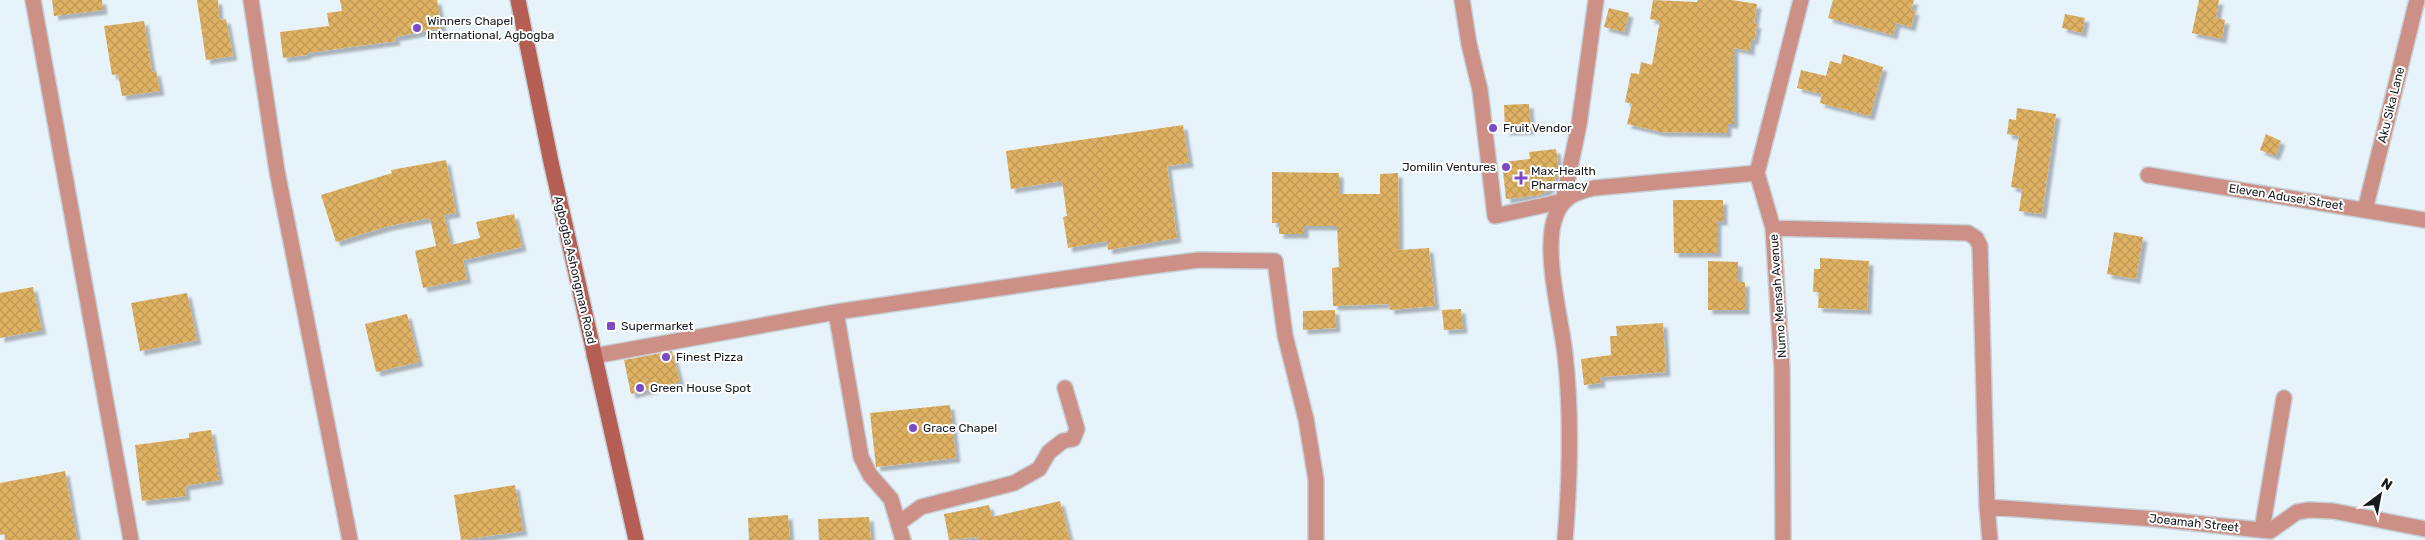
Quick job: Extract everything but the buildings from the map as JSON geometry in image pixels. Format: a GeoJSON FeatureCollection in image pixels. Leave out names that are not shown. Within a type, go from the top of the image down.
{"type":"FeatureCollection","features":[{"type":"Feature","properties":{"kind":"street"},"geometry":{"type":"LineString","coordinates":[[32,0],[132,540]]}},
{"type":"Feature","properties":{"kind":"street"},"geometry":{"type":"LineString","coordinates":[[251,0],[277,171],[350,540]]}},
{"type":"Feature","properties":{"kind":"street","name":"Agbogba Ashongman Road"},"geometry":{"type":"LineString","coordinates":[[518,0],[551,162],[636,540]]}},
{"type":"Feature","properties":{"kind":"street"},"geometry":{"type":"LineString","coordinates":[[1462,0],[1469,44],[1480,90],[1495,216],[1563,200],[1577,192],[1594,188],[1757,173],[1801,0]]}},
{"type":"Feature","properties":{"kind":"street"},"geometry":{"type":"LineString","coordinates":[[1565,540],[1568,426],[1565,354],[1554,286],[1552,237],[1555,216],[1563,200],[1579,125],[1596,0]]}},
{"type":"Feature","properties":{"kind":"street","name":"Aku Sika Lane"},"geometry":{"type":"LineString","coordinates":[[2365,210],[2418,0]]}},
{"type":"Feature","properties":{"kind":"street","name":"Numo Mensah Avenue"},"geometry":{"type":"LineString","coordinates":[[1757,173],[1774,228],[1782,369],[1783,540]]}},
{"type":"Feature","properties":{"kind":"street","name":"Eleven Adusei Street"},"geometry":{"type":"LineString","coordinates":[[2148,175],[2425,220]]}},
{"type":"Feature","properties":{"kind":"street"},"geometry":{"type":"LineString","coordinates":[[1774,228],[1968,233],[1976,238],[1980,246],[1987,507],[1990,540]]}},
{"type":"Feature","properties":{"kind":"street"},"geometry":{"type":"LineString","coordinates":[[594,356],[836,312],[1199,260],[1274,261],[1285,335],[1306,419],[1316,480],[1316,540]]}},
{"type":"Feature","properties":{"kind":"street"},"geometry":{"type":"LineString","coordinates":[[836,312],[861,457],[870,475],[891,499],[900,522],[903,540]]}},
{"type":"Feature","properties":{"kind":"street"},"geometry":{"type":"LineString","coordinates":[[900,522],[921,507],[1014,483],[1039,469],[1049,452],[1063,442],[1073,439],[1076,434],[1077,429],[1065,388]]}},
{"type":"Feature","properties":{"kind":"street"},"geometry":{"type":"LineString","coordinates":[[2267,534],[2284,398]]}},
{"type":"Feature","properties":{"kind":"street","name":"Joeamah Street"},"geometry":{"type":"LineString","coordinates":[[1987,507],[2156,519],[2267,534]]}},
{"type":"Feature","properties":{"kind":"street"},"geometry":{"type":"LineString","coordinates":[[2267,534],[2292,515],[2310,510],[2333,511],[2425,529]]}},
{"type":"Feature","properties":{"kind":"place","name":"Winners Chapel International, Agbogba"},"geometry":{"type":"Point","coordinates":[417,28]}},
{"type":"Feature","properties":{"kind":"place","name":"Fruit Vendor"},"geometry":{"type":"Point","coordinates":[1493,128]}},
{"type":"Feature","properties":{"kind":"place","name":"Jomilin Ventures"},"geometry":{"type":"Point","coordinates":[1506,167]}},
{"type":"Feature","properties":{"kind":"place","name":"Max-Health Pharmacy"},"geometry":{"type":"Point","coordinates":[1521,178]}},
{"type":"Feature","properties":{"kind":"place","name":"Supermarket"},"geometry":{"type":"Point","coordinates":[611,326]}},
{"type":"Feature","properties":{"kind":"place","name":"Finest Pizza"},"geometry":{"type":"Point","coordinates":[666,357]}},
{"type":"Feature","properties":{"kind":"place","name":"Green House Spot"},"geometry":{"type":"Point","coordinates":[640,388]}},
{"type":"Feature","properties":{"kind":"place","name":"Grace Chapel"},"geometry":{"type":"Point","coordinates":[913,428]}}]}
